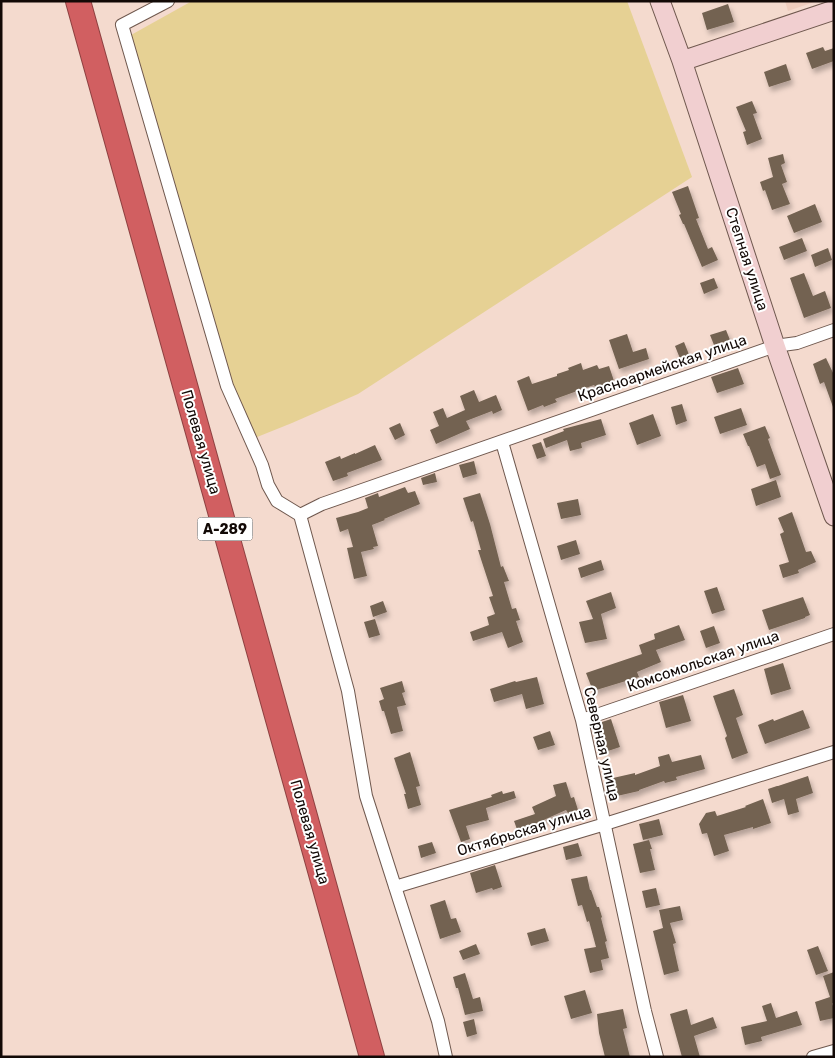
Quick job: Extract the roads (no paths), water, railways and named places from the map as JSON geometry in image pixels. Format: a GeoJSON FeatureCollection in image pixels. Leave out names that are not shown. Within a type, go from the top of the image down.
{"type":"FeatureCollection","features":[{"type":"Feature","properties":{"kind":"highway","name":"Полевая улица"},"geometry":{"type":"LineString","coordinates":[[62,1],[302,854],[357,1057]]}},
{"type":"Feature","properties":{"kind":"highway","name":"Полевая улица"},"geometry":{"type":"LineString","coordinates":[[78,1],[372,1057]]}},
{"type":"Feature","properties":{"kind":"main road","name":"Степная улица"},"geometry":{"type":"LineString","coordinates":[[660,1],[682,61],[775,346],[834,516]]}},
{"type":"Feature","properties":{"kind":"main road"},"geometry":{"type":"LineString","coordinates":[[682,61],[834,10]]}},
{"type":"Feature","properties":{"kind":"street"},"geometry":{"type":"LineString","coordinates":[[168,1],[122,25],[227,386],[276,501],[300,514],[348,691],[366,796],[438,1021],[446,1057]]}},
{"type":"Feature","properties":{"kind":"street","name":"Красноармейская улица"},"geometry":{"type":"LineString","coordinates":[[300,514],[322,504],[775,346],[797,343],[834,330]]}},
{"type":"Feature","properties":{"kind":"street","name":"Северная улица"},"geometry":{"type":"LineString","coordinates":[[502,442],[582,720],[645,1011],[657,1057]]}},
{"type":"Feature","properties":{"kind":"street","name":"Комсомольская улица"},"geometry":{"type":"LineString","coordinates":[[582,720],[834,634]]}},
{"type":"Feature","properties":{"kind":"street","name":"Октябрьская улица"},"geometry":{"type":"LineString","coordinates":[[395,887],[834,752]]}},
{"type":"Feature","properties":{"kind":"street"},"geometry":{"type":"LineString","coordinates":[[813,1057],[834,1051]]}}]}
